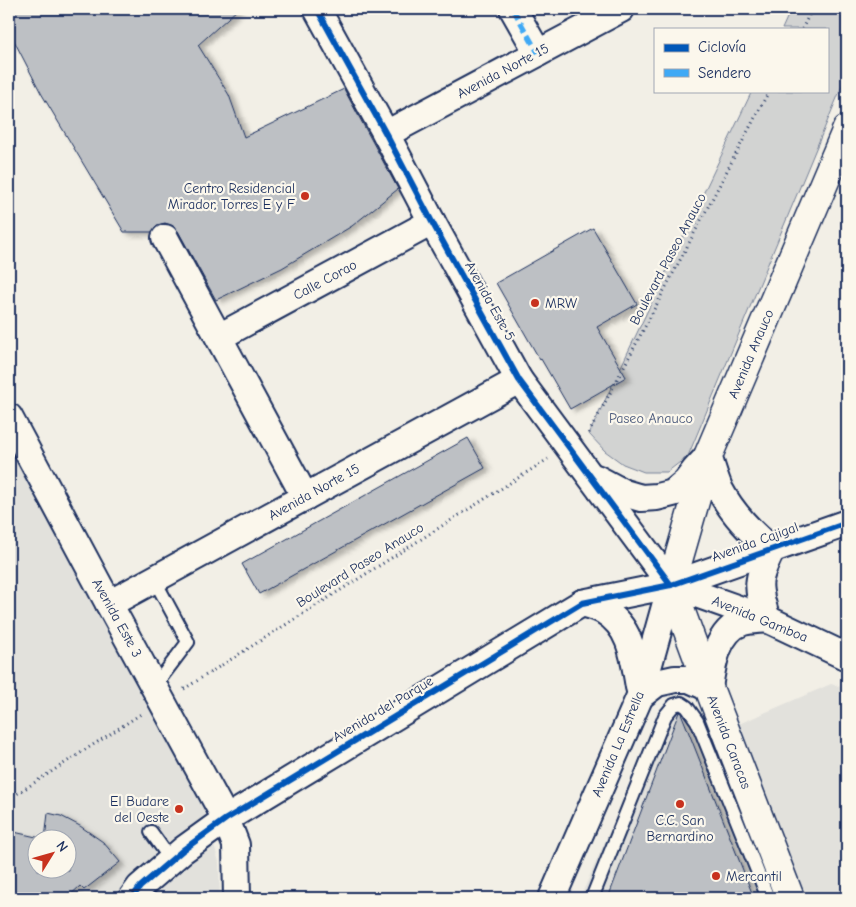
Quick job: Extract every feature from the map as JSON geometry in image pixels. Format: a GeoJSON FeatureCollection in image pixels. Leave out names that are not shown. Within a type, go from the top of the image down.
{"type":"FeatureCollection","features":[{"type":"Feature","properties":{"kind":"main road","name":"Avenida Anauco"},"geometry":{"type":"LineString","coordinates":[[671,585],[708,456],[847,129]]}},
{"type":"Feature","properties":{"kind":"main road","name":"Avenida Caracas"},"geometry":{"type":"LineString","coordinates":[[671,585],[708,688],[790,898]]}},
{"type":"Feature","properties":{"kind":"street","name":"Avenida Este 5"},"geometry":{"type":"LineString","coordinates":[[318,9],[519,380],[671,585]]}},
{"type":"Feature","properties":{"kind":"street"},"geometry":{"type":"LineString","coordinates":[[513,9],[538,53]]}},
{"type":"Feature","properties":{"kind":"street","name":"Avenida Norte 15"},"geometry":{"type":"LineString","coordinates":[[386,134],[620,9]]}},
{"type":"Feature","properties":{"kind":"street","name":"Calle Corao"},"geometry":{"type":"LineString","coordinates":[[219,337],[432,222]]}},
{"type":"Feature","properties":{"kind":"street"},"geometry":{"type":"LineString","coordinates":[[165,238],[305,497]]}},
{"type":"Feature","properties":{"kind":"street","name":"Avenida Norte 15"},"geometry":{"type":"LineString","coordinates":[[109,604],[519,380]]}},
{"type":"Feature","properties":{"kind":"street","name":"Avenida Este 3"},"geometry":{"type":"LineString","coordinates":[[9,417],[109,604],[167,690],[236,845],[237,898]]}},
{"type":"Feature","properties":{"kind":"street"},"geometry":{"type":"LineString","coordinates":[[582,603],[604,611],[619,622],[631,642],[640,696],[657,683],[674,679],[689,679],[708,688],[715,654],[722,640],[731,629],[742,622],[767,619],[758,585],[762,570],[772,549],[760,541],[728,504],[720,489],[708,456],[694,470],[686,482],[673,493],[656,497],[641,498],[624,493],[589,473]]}},
{"type":"Feature","properties":{"kind":"street","name":"Avenida Cajigal"},"geometry":{"type":"LineString","coordinates":[[671,585],[847,523]]}},
{"type":"Feature","properties":{"kind":"street","name":"Avenida del Parque"},"geometry":{"type":"LineString","coordinates":[[132,898],[140,887],[171,860],[226,819],[582,603],[671,585]]}},
{"type":"Feature","properties":{"kind":"street","name":"Avenida Gamboa"},"geometry":{"type":"LineString","coordinates":[[671,585],[767,619],[847,656]]}},
{"type":"Feature","properties":{"kind":"street","name":"Avenida La Estrella"},"geometry":{"type":"LineString","coordinates":[[552,898],[640,696],[671,585]]}},
{"type":"Feature","properties":{"kind":"lane"},"geometry":{"type":"LineString","coordinates":[[154,579],[188,642],[167,690]]}},
{"type":"Feature","properties":{"kind":"lane"},"geometry":{"type":"LineString","coordinates":[[592,898],[665,716],[674,705],[681,703],[688,707],[697,721],[768,898]]}},
{"type":"Feature","properties":{"kind":"lane"},"geometry":{"type":"LineString","coordinates":[[151,832],[171,860]]}},
{"type":"Feature","properties":{"kind":"path"},"geometry":{"type":"LineString","coordinates":[[802,28],[812,9]]}},
{"type":"Feature","properties":{"kind":"path"},"geometry":{"type":"LineString","coordinates":[[9,799],[146,712]]}},
{"type":"Feature","properties":{"kind":"shaded area"},"geometry":{"type":"Polygon","coordinates":[[[9,443],[197,788],[219,862],[220,898],[9,898],[9,443]]]}},
{"type":"Feature","properties":{"kind":"shaded area"},"geometry":{"type":"Polygon","coordinates":[[[831,684],[847,689],[847,898],[580,898],[666,704],[674,698],[682,698],[702,740],[831,684]]]}},
{"type":"Feature","properties":{"kind":"green space","name":"Paseo Anauco"},"geometry":{"type":"Polygon","coordinates":[[[791,9],[847,9],[847,74],[688,456],[667,472],[644,472],[623,464],[605,451],[589,434],[752,92],[828,92],[828,28],[782,28],[791,9]]]}},
{"type":"Feature","properties":{"kind":"building"},"geometry":{"type":"Polygon","coordinates":[[[9,9],[238,9],[198,45],[229,95],[244,137],[344,89],[398,189],[352,226],[282,268],[216,300],[178,231],[173,226],[165,223],[157,225],[152,232],[124,232],[41,93],[9,31],[9,9]]]}},
{"type":"Feature","properties":{"kind":"building"},"geometry":{"type":"Polygon","coordinates":[[[593,228],[637,304],[597,327],[626,377],[570,409],[496,283],[593,228]]]}},
{"type":"Feature","properties":{"kind":"building"},"geometry":{"type":"Polygon","coordinates":[[[468,438],[485,468],[259,594],[242,564],[468,438]]]}},
{"type":"Feature","properties":{"kind":"building","name":"C.C. San Bernardino"},"geometry":{"type":"Polygon","coordinates":[[[679,712],[681,713],[754,898],[608,898],[679,712]]]}},
{"type":"Feature","properties":{"kind":"building"},"geometry":{"type":"Polygon","coordinates":[[[48,813],[61,816],[80,826],[103,842],[120,862],[84,890],[80,886],[67,898],[9,898],[9,851],[13,850],[14,832],[28,835],[28,880],[78,880],[78,830],[46,830],[48,813]]]}},
{"type":"Feature","properties":{"kind":"marked path"},"geometry":{"type":"LineString","coordinates":[[513,9],[538,53]]}},
{"type":"Feature","properties":{"kind":"cycle path"},"geometry":{"type":"LineString","coordinates":[[317,9],[519,380],[671,585]]}},
{"type":"Feature","properties":{"kind":"cycle path"},"geometry":{"type":"LineString","coordinates":[[132,898],[140,887],[183,850],[226,819],[582,603],[671,585],[847,523]]}},
{"type":"Feature","properties":{"kind":"place","name":"Centro Residencial Mirador, Torres E y F"},"geometry":{"type":"Point","coordinates":[305,196]}},
{"type":"Feature","properties":{"kind":"place","name":"MRW"},"geometry":{"type":"Point","coordinates":[535,303]}},
{"type":"Feature","properties":{"kind":"place","name":"C.C. San Bernardino"},"geometry":{"type":"Point","coordinates":[680,804]}},
{"type":"Feature","properties":{"kind":"place","name":"El Budare del Oeste"},"geometry":{"type":"Point","coordinates":[179,809]}},
{"type":"Feature","properties":{"kind":"place","name":"Mercantil"},"geometry":{"type":"Point","coordinates":[716,876]}}]}
